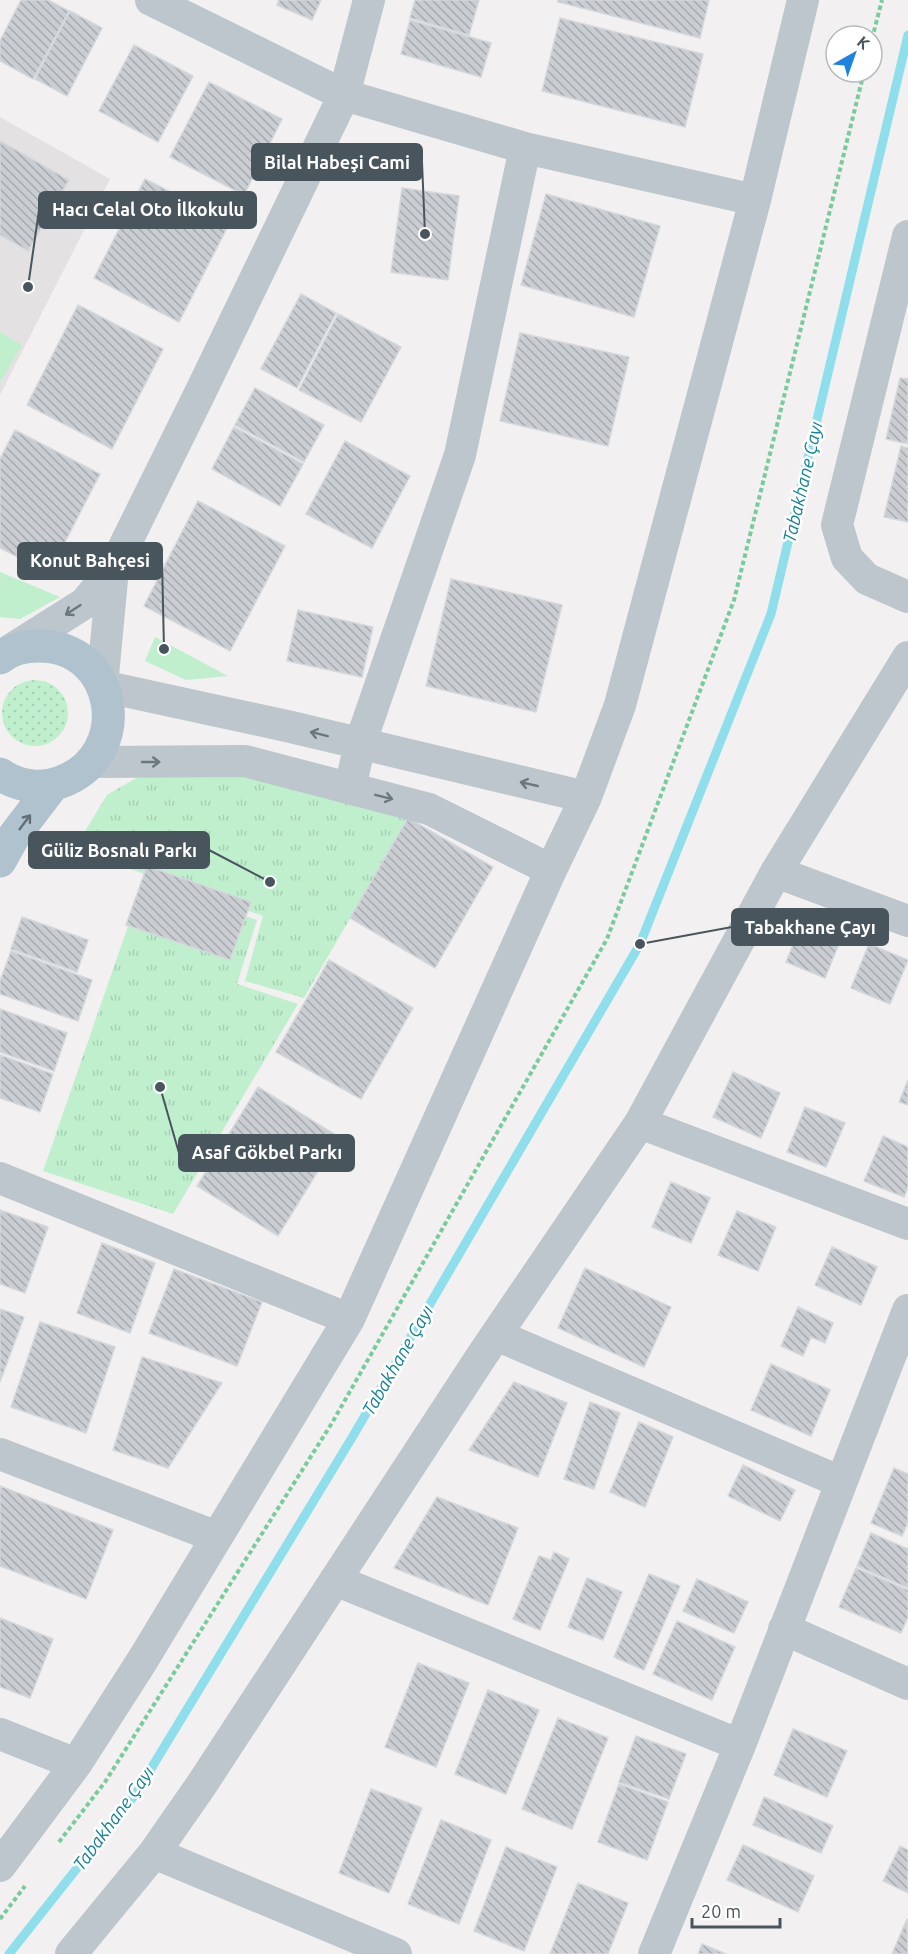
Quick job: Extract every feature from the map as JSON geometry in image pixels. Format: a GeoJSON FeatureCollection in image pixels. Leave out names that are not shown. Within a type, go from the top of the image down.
{"type":"FeatureCollection","features":[{"type":"Feature","properties":{"kind":"main road"},"geometry":{"type":"LineString","coordinates":[[0,774],[7,779],[30,786],[53,785],[75,777],[93,762],[104,745],[109,726],[109,705],[102,686],[90,667],[71,653],[50,646],[27,646],[2,654]]}},
{"type":"Feature","properties":{"kind":"main road"},"geometry":{"type":"LineString","coordinates":[[0,861],[15,836],[53,785]]}},
{"type":"Feature","properties":{"kind":"street"},"geometry":{"type":"LineString","coordinates":[[151,0],[344,95],[525,148],[755,200]]}},
{"type":"Feature","properties":{"kind":"street"},"geometry":{"type":"LineString","coordinates":[[2,654],[85,603],[113,569],[344,95],[369,0]]}},
{"type":"Feature","properties":{"kind":"street"},"geometry":{"type":"LineString","coordinates":[[0,1866],[76,1764],[142,1660],[349,1319],[551,870],[586,798],[620,705],[755,200],[803,0]]}},
{"type":"Feature","properties":{"kind":"street"},"geometry":{"type":"LineString","coordinates":[[350,789],[360,744],[460,454],[525,148]]}},
{"type":"Feature","properties":{"kind":"street"},"geometry":{"type":"LineString","coordinates":[[908,236],[837,525],[847,558],[867,579],[908,597]]}},
{"type":"Feature","properties":{"kind":"street"},"geometry":{"type":"LineString","coordinates":[[113,569],[102,686],[586,798]]}},
{"type":"Feature","properties":{"kind":"street"},"geometry":{"type":"LineString","coordinates":[[71,1954],[154,1853],[202,1784],[496,1335],[640,1123],[776,872],[908,657]]}},
{"type":"Feature","properties":{"kind":"street"},"geometry":{"type":"LineString","coordinates":[[93,762],[245,761],[429,809],[551,870]]}},
{"type":"Feature","properties":{"kind":"street"},"geometry":{"type":"LineString","coordinates":[[776,872],[908,921]]}},
{"type":"Feature","properties":{"kind":"street"},"geometry":{"type":"LineString","coordinates":[[640,1123],[908,1224]]}},
{"type":"Feature","properties":{"kind":"street"},"geometry":{"type":"LineString","coordinates":[[0,1178],[349,1319]]}},
{"type":"Feature","properties":{"kind":"street"},"geometry":{"type":"LineString","coordinates":[[654,1954],[740,1745],[841,1482],[899,1360],[908,1310]]}},
{"type":"Feature","properties":{"kind":"street"},"geometry":{"type":"LineString","coordinates":[[496,1335],[841,1482]]}},
{"type":"Feature","properties":{"kind":"street"},"geometry":{"type":"LineString","coordinates":[[0,1454],[217,1537]]}},
{"type":"Feature","properties":{"kind":"street"},"geometry":{"type":"LineString","coordinates":[[335,1580],[740,1745]]}},
{"type":"Feature","properties":{"kind":"street"},"geometry":{"type":"LineString","coordinates":[[783,1629],[908,1684]]}},
{"type":"Feature","properties":{"kind":"street"},"geometry":{"type":"LineString","coordinates":[[0,1734],[76,1764]]}},
{"type":"Feature","properties":{"kind":"street"},"geometry":{"type":"LineString","coordinates":[[154,1853],[396,1954]]}},
{"type":"Feature","properties":{"kind":"path"},"geometry":{"type":"LineString","coordinates":[[876,24],[882,0]]}},
{"type":"Feature","properties":{"kind":"shaded area"},"geometry":{"type":"Polygon","coordinates":[[[0,117],[110,179],[0,395],[0,117]]]}},
{"type":"Feature","properties":{"kind":"green space"},"geometry":{"type":"Polygon","coordinates":[[[0,332],[22,345],[0,382],[0,332]]]}},
{"type":"Feature","properties":{"kind":"green space"},"geometry":{"type":"Polygon","coordinates":[[[0,572],[60,597],[20,619],[0,617],[0,572]]]}},
{"type":"Feature","properties":{"kind":"green space"},"geometry":{"type":"Polygon","coordinates":[[[155,637],[228,676],[186,680],[145,661],[155,637]]]}},
{"type":"Feature","properties":{"kind":"green space"},"geometry":{"type":"Polygon","coordinates":[[[35,680],[48,683],[58,690],[65,700],[68,713],[65,726],[58,736],[48,743],[35,746],[22,743],[12,736],[5,726],[2,713],[5,700],[12,690],[22,683],[35,680]]]}},
{"type":"Feature","properties":{"kind":"green space"},"geometry":{"type":"Polygon","coordinates":[[[157,766],[242,769],[409,816],[304,998],[245,981],[263,916],[74,849],[107,795],[157,766]]]}},
{"type":"Feature","properties":{"kind":"green space"},"geometry":{"type":"Polygon","coordinates":[[[144,880],[257,920],[237,984],[298,1004],[173,1214],[43,1171],[144,880]]]}},
{"type":"Feature","properties":{"kind":"building"},"geometry":{"type":"Polygon","coordinates":[[[21,0],[48,0],[69,11],[33,79],[0,61],[0,41],[21,0]]]}},
{"type":"Feature","properties":{"kind":"building"},"geometry":{"type":"Polygon","coordinates":[[[279,0],[321,0],[312,20],[277,5],[279,0]]]}},
{"type":"Feature","properties":{"kind":"building"},"geometry":{"type":"Polygon","coordinates":[[[415,0],[479,0],[469,35],[410,18],[415,0]]]}},
{"type":"Feature","properties":{"kind":"building"},"geometry":{"type":"Polygon","coordinates":[[[558,0],[709,0],[700,38],[558,2],[558,0]]]}},
{"type":"Feature","properties":{"kind":"building"},"geometry":{"type":"Polygon","coordinates":[[[70,11],[102,28],[67,96],[35,79],[70,11]]]}},
{"type":"Feature","properties":{"kind":"building"},"geometry":{"type":"Polygon","coordinates":[[[560,18],[703,54],[685,127],[542,91],[560,18]]]}},
{"type":"Feature","properties":{"kind":"building"},"geometry":{"type":"Polygon","coordinates":[[[410,20],[491,43],[481,77],[401,54],[410,20]]]}},
{"type":"Feature","properties":{"kind":"building"},"geometry":{"type":"Polygon","coordinates":[[[134,45],[193,76],[158,142],[99,111],[134,45]]]}},
{"type":"Feature","properties":{"kind":"building"},"geometry":{"type":"Polygon","coordinates":[[[209,82],[282,119],[244,195],[170,157],[209,82]]]}},
{"type":"Feature","properties":{"kind":"building"},"geometry":{"type":"Polygon","coordinates":[[[0,141],[69,180],[28,251],[0,235],[0,141]]]}},
{"type":"Feature","properties":{"kind":"building"},"geometry":{"type":"Polygon","coordinates":[[[145,179],[230,222],[179,322],[94,278],[145,179]]]}},
{"type":"Feature","properties":{"kind":"building"},"geometry":{"type":"Polygon","coordinates":[[[402,188],[459,196],[448,280],[391,272],[402,188]]]}},
{"type":"Feature","properties":{"kind":"building"},"geometry":{"type":"Polygon","coordinates":[[[546,194],[660,226],[634,317],[521,285],[546,194]]]}},
{"type":"Feature","properties":{"kind":"building"},"geometry":{"type":"Polygon","coordinates":[[[301,294],[336,313],[297,388],[261,369],[301,294]]]}},
{"type":"Feature","properties":{"kind":"building"},"geometry":{"type":"Polygon","coordinates":[[[78,305],[163,349],[112,449],[27,405],[78,305]]]}},
{"type":"Feature","properties":{"kind":"building"},"geometry":{"type":"Polygon","coordinates":[[[338,314],[401,347],[361,422],[299,390],[338,314]]]}},
{"type":"Feature","properties":{"kind":"building"},"geometry":{"type":"Polygon","coordinates":[[[520,333],[629,357],[608,446],[500,421],[520,333]]]}},
{"type":"Feature","properties":{"kind":"building"},"geometry":{"type":"Polygon","coordinates":[[[900,378],[908,379],[908,444],[886,439],[900,378]]]}},
{"type":"Feature","properties":{"kind":"building"},"geometry":{"type":"Polygon","coordinates":[[[255,388],[324,425],[304,462],[235,425],[255,388]]]}},
{"type":"Feature","properties":{"kind":"building"},"geometry":{"type":"Polygon","coordinates":[[[234,427],[303,464],[280,506],[212,469],[234,427]]]}},
{"type":"Feature","properties":{"kind":"building"},"geometry":{"type":"Polygon","coordinates":[[[15,430],[100,474],[49,573],[0,548],[0,459],[15,430]]]}},
{"type":"Feature","properties":{"kind":"building"},"geometry":{"type":"Polygon","coordinates":[[[345,441],[410,476],[372,548],[306,514],[345,441]]]}},
{"type":"Feature","properties":{"kind":"building"},"geometry":{"type":"Polygon","coordinates":[[[901,446],[908,448],[908,522],[884,517],[901,446]]]}},
{"type":"Feature","properties":{"kind":"building"},"geometry":{"type":"Polygon","coordinates":[[[198,501],[285,546],[230,651],[144,606],[198,501]]]}},
{"type":"Feature","properties":{"kind":"building"},"geometry":{"type":"Polygon","coordinates":[[[451,579],[562,605],[536,712],[426,686],[451,579]]]}},
{"type":"Feature","properties":{"kind":"building"},"geometry":{"type":"Polygon","coordinates":[[[298,610],[373,627],[362,677],[287,661],[298,610]]]}},
{"type":"Feature","properties":{"kind":"building"},"geometry":{"type":"Polygon","coordinates":[[[408,818],[493,867],[435,968],[350,918],[408,818]]]}},
{"type":"Feature","properties":{"kind":"building"},"geometry":{"type":"Polygon","coordinates":[[[147,866],[251,902],[230,960],[126,925],[147,866]]]}},
{"type":"Feature","properties":{"kind":"building"},"geometry":{"type":"Polygon","coordinates":[[[22,917],[88,940],[77,972],[11,949],[22,917]]]}},
{"type":"Feature","properties":{"kind":"building"},"geometry":{"type":"Polygon","coordinates":[[[804,918],[843,934],[825,978],[786,962],[804,918]]]}},
{"type":"Feature","properties":{"kind":"building"},"geometry":{"type":"Polygon","coordinates":[[[869,944],[908,960],[890,1004],[851,988],[869,944]]]}},
{"type":"Feature","properties":{"kind":"building"},"geometry":{"type":"Polygon","coordinates":[[[11,951],[92,980],[78,1021],[0,994],[0,981],[11,951]]]}},
{"type":"Feature","properties":{"kind":"building"},"geometry":{"type":"Polygon","coordinates":[[[329,960],[413,1008],[361,1099],[276,1052],[329,960]]]}},
{"type":"Feature","properties":{"kind":"building"},"geometry":{"type":"Polygon","coordinates":[[[0,1009],[67,1033],[54,1071],[0,1052],[0,1009]]]}},
{"type":"Feature","properties":{"kind":"building"},"geometry":{"type":"Polygon","coordinates":[[[0,1055],[53,1074],[40,1112],[0,1098],[0,1055]]]}},
{"type":"Feature","properties":{"kind":"building"},"geometry":{"type":"Polygon","coordinates":[[[733,1072],[780,1093],[761,1138],[713,1117],[733,1072]]]}},
{"type":"Feature","properties":{"kind":"building"},"geometry":{"type":"Polygon","coordinates":[[[908,1080],[908,1105],[899,1102],[908,1080]]]}},
{"type":"Feature","properties":{"kind":"building"},"geometry":{"type":"Polygon","coordinates":[[[258,1087],[339,1137],[278,1236],[197,1186],[258,1087]]]}},
{"type":"Feature","properties":{"kind":"building"},"geometry":{"type":"Polygon","coordinates":[[[805,1107],[845,1123],[826,1167],[787,1152],[805,1107]]]}},
{"type":"Feature","properties":{"kind":"building"},"geometry":{"type":"Polygon","coordinates":[[[883,1136],[908,1147],[908,1187],[904,1197],[864,1181],[883,1136]]]}},
{"type":"Feature","properties":{"kind":"building"},"geometry":{"type":"Polygon","coordinates":[[[671,1182],[710,1198],[691,1243],[652,1227],[671,1182]]]}},
{"type":"Feature","properties":{"kind":"building"},"geometry":{"type":"Polygon","coordinates":[[[0,1210],[48,1227],[25,1293],[0,1284],[0,1210]]]}},
{"type":"Feature","properties":{"kind":"building"},"geometry":{"type":"Polygon","coordinates":[[[737,1211],[776,1227],[758,1271],[718,1255],[737,1211]]]}},
{"type":"Feature","properties":{"kind":"building"},"geometry":{"type":"Polygon","coordinates":[[[102,1243],[155,1263],[130,1333],[77,1313],[102,1243]]]}},
{"type":"Feature","properties":{"kind":"building"},"geometry":{"type":"Polygon","coordinates":[[[832,1247],[877,1267],[861,1305],[815,1285],[832,1247]]]}},
{"type":"Feature","properties":{"kind":"building"},"geometry":{"type":"Polygon","coordinates":[[[585,1268],[671,1307],[644,1367],[558,1328],[585,1268]]]}},
{"type":"Feature","properties":{"kind":"building"},"geometry":{"type":"Polygon","coordinates":[[[174,1269],[262,1302],[237,1366],[149,1333],[174,1269]]]}},
{"type":"Feature","properties":{"kind":"building"},"geometry":{"type":"Polygon","coordinates":[[[798,1307],[833,1323],[825,1343],[811,1337],[803,1356],[781,1346],[798,1307]]]}},
{"type":"Feature","properties":{"kind":"building"},"geometry":{"type":"Polygon","coordinates":[[[0,1309],[24,1317],[0,1382],[0,1309]]]}},
{"type":"Feature","properties":{"kind":"building"},"geometry":{"type":"Polygon","coordinates":[[[40,1322],[115,1347],[86,1433],[11,1407],[40,1322]]]}},
{"type":"Feature","properties":{"kind":"building"},"geometry":{"type":"Polygon","coordinates":[[[142,1357],[222,1383],[168,1468],[113,1450],[142,1357]]]}},
{"type":"Feature","properties":{"kind":"building"},"geometry":{"type":"Polygon","coordinates":[[[771,1364],[830,1390],[811,1436],[751,1410],[771,1364]]]}},
{"type":"Feature","properties":{"kind":"building"},"geometry":{"type":"Polygon","coordinates":[[[514,1382],[567,1403],[538,1477],[469,1450],[514,1382]]]}},
{"type":"Feature","properties":{"kind":"building"},"geometry":{"type":"Polygon","coordinates":[[[590,1402],[620,1413],[594,1489],[564,1479],[590,1402]]]}},
{"type":"Feature","properties":{"kind":"building"},"geometry":{"type":"Polygon","coordinates":[[[639,1422],[673,1437],[645,1507],[610,1492],[639,1422]]]}},
{"type":"Feature","properties":{"kind":"building"},"geometry":{"type":"Polygon","coordinates":[[[743,1465],[795,1490],[780,1521],[728,1496],[743,1465]]]}},
{"type":"Feature","properties":{"kind":"building"},"geometry":{"type":"Polygon","coordinates":[[[894,1468],[908,1474],[908,1522],[902,1536],[871,1523],[894,1468]]]}},
{"type":"Feature","properties":{"kind":"building"},"geometry":{"type":"Polygon","coordinates":[[[0,1486],[113,1530],[86,1599],[0,1566],[0,1486]]]}},
{"type":"Feature","properties":{"kind":"building"},"geometry":{"type":"Polygon","coordinates":[[[437,1497],[518,1528],[488,1605],[394,1568],[437,1497]]]}},
{"type":"Feature","properties":{"kind":"building"},"geometry":{"type":"Polygon","coordinates":[[[871,1533],[908,1549],[908,1588],[857,1566],[871,1533]]]}},
{"type":"Feature","properties":{"kind":"building"},"geometry":{"type":"Polygon","coordinates":[[[554,1552],[569,1559],[540,1630],[513,1619],[539,1556],[551,1560],[554,1552]]]}},
{"type":"Feature","properties":{"kind":"building"},"geometry":{"type":"Polygon","coordinates":[[[856,1568],[908,1590],[908,1617],[901,1633],[839,1607],[856,1568]]]}},
{"type":"Feature","properties":{"kind":"building"},"geometry":{"type":"Polygon","coordinates":[[[649,1574],[680,1586],[644,1670],[614,1657],[649,1574]]]}},
{"type":"Feature","properties":{"kind":"building"},"geometry":{"type":"Polygon","coordinates":[[[587,1578],[622,1592],[603,1640],[568,1627],[587,1578]]]}},
{"type":"Feature","properties":{"kind":"building"},"geometry":{"type":"Polygon","coordinates":[[[697,1579],[748,1602],[734,1633],[683,1611],[697,1579]]]}},
{"type":"Feature","properties":{"kind":"building"},"geometry":{"type":"Polygon","coordinates":[[[0,1618],[53,1639],[30,1698],[0,1687],[0,1618]]]}},
{"type":"Feature","properties":{"kind":"building"},"geometry":{"type":"Polygon","coordinates":[[[677,1621],[735,1647],[712,1700],[653,1674],[677,1621]]]}},
{"type":"Feature","properties":{"kind":"building"},"geometry":{"type":"Polygon","coordinates":[[[418,1663],[469,1683],[436,1767],[385,1747],[418,1663]]]}},
{"type":"Feature","properties":{"kind":"building"},"geometry":{"type":"Polygon","coordinates":[[[488,1690],[539,1710],[506,1794],[455,1774],[488,1690]]]}},
{"type":"Feature","properties":{"kind":"building"},"geometry":{"type":"Polygon","coordinates":[[[558,1718],[608,1738],[572,1829],[522,1809],[558,1718]]]}},
{"type":"Feature","properties":{"kind":"building"},"geometry":{"type":"Polygon","coordinates":[[[793,1729],[847,1751],[827,1797],[774,1775],[793,1729]]]}},
{"type":"Feature","properties":{"kind":"building"},"geometry":{"type":"Polygon","coordinates":[[[636,1736],[686,1754],[669,1799],[619,1782],[636,1736]]]}},
{"type":"Feature","properties":{"kind":"building"},"geometry":{"type":"Polygon","coordinates":[[[619,1784],[668,1802],[647,1860],[598,1842],[619,1784]]]}},
{"type":"Feature","properties":{"kind":"building"},"geometry":{"type":"Polygon","coordinates":[[[371,1789],[422,1808],[389,1893],[339,1873],[371,1789]]]}},
{"type":"Feature","properties":{"kind":"building"},"geometry":{"type":"Polygon","coordinates":[[[764,1797],[833,1826],[821,1853],[753,1825],[764,1797]]]}},
{"type":"Feature","properties":{"kind":"building"},"geometry":{"type":"Polygon","coordinates":[[[441,1820],[491,1840],[459,1924],[408,1904],[441,1820]]]}},
{"type":"Feature","properties":{"kind":"building"},"geometry":{"type":"Polygon","coordinates":[[[743,1845],[814,1876],[798,1912],[727,1880],[743,1845]]]}},
{"type":"Feature","properties":{"kind":"building"},"geometry":{"type":"Polygon","coordinates":[[[900,1846],[908,1850],[908,1893],[883,1881],[900,1846]]]}},
{"type":"Feature","properties":{"kind":"building"},"geometry":{"type":"Polygon","coordinates":[[[506,1847],[557,1867],[524,1951],[474,1931],[506,1847]]]}},
{"type":"Feature","properties":{"kind":"building"},"geometry":{"type":"Polygon","coordinates":[[[578,1883],[628,1903],[608,1954],[550,1954],[578,1883]]]}},
{"type":"Feature","properties":{"kind":"building"},"geometry":{"type":"Polygon","coordinates":[[[907,1919],[908,1954],[892,1954],[907,1919]]]}},
{"type":"Feature","properties":{"kind":"building"},"geometry":{"type":"Polygon","coordinates":[[[702,1944],[726,1954],[698,1954],[702,1944]]]}},
{"type":"Feature","properties":{"kind":"waterway","name":"Tabakhane Çayı"},"geometry":{"type":"LineString","coordinates":[[9,1954],[135,1795],[353,1436],[640,944],[771,614],[908,35]]}},
{"type":"Feature","properties":{"kind":"place","name":"Bilal Habeşi Cami"},"geometry":{"type":"Point","coordinates":[425,234]}},
{"type":"Feature","properties":{"kind":"place","name":"Hacı Celal Oto İlkokulu"},"geometry":{"type":"Point","coordinates":[28,287]}},
{"type":"Feature","properties":{"kind":"place","name":"Konut Bahçesi"},"geometry":{"type":"Point","coordinates":[164,649]}},
{"type":"Feature","properties":{"kind":"place","name":"Güliz Bosnalı Parkı"},"geometry":{"type":"Point","coordinates":[270,882]}},
{"type":"Feature","properties":{"kind":"place","name":"Tabakhane Çayı"},"geometry":{"type":"Point","coordinates":[640,944]}},
{"type":"Feature","properties":{"kind":"place","name":"Asaf Gökbel Parkı"},"geometry":{"type":"Point","coordinates":[160,1087]}}]}
